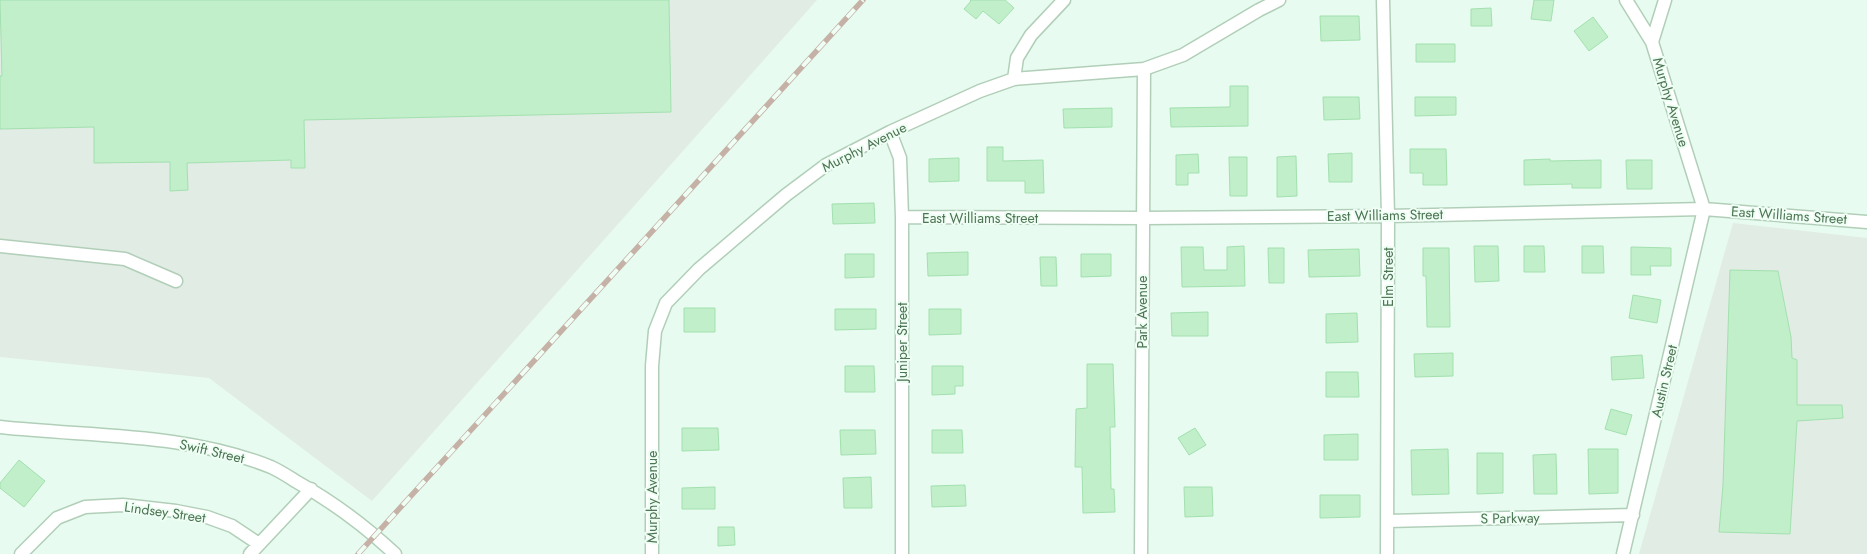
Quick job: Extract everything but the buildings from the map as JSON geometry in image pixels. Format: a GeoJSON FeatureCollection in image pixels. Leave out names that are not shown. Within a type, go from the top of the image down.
{"type":"FeatureCollection","features":[{"type":"Feature","properties":{"kind":"street"},"geometry":{"type":"LineString","coordinates":[[1014,79],[1016,58],[1031,34],[1064,0]]}},
{"type":"Feature","properties":{"kind":"street","name":"Murphy Avenue"},"geometry":{"type":"LineString","coordinates":[[652,554],[652,366],[656,331],[666,303],[699,269],[786,195],[826,165],[890,132],[980,90],[1014,79],[1144,69],[1183,55],[1279,0]]}},
{"type":"Feature","properties":{"kind":"street","name":"Elm Street"},"geometry":{"type":"LineString","coordinates":[[1384,0],[1388,216],[1387,554]]}},
{"type":"Feature","properties":{"kind":"street","name":"Murphy Avenue"},"geometry":{"type":"LineString","coordinates":[[1626,0],[1652,42],[1704,209]]}},
{"type":"Feature","properties":{"kind":"street"},"geometry":{"type":"LineString","coordinates":[[1652,42],[1665,0]]}},
{"type":"Feature","properties":{"kind":"street","name":"Park Avenue"},"geometry":{"type":"LineString","coordinates":[[1141,554],[1144,69]]}},
{"type":"Feature","properties":{"kind":"street","name":"Juniper Street"},"geometry":{"type":"LineString","coordinates":[[890,132],[900,158],[902,218],[902,554]]}},
{"type":"Feature","properties":{"kind":"street","name":"East Williams Street"},"geometry":{"type":"LineString","coordinates":[[902,218],[1388,216],[1704,209],[1867,222]]}},
{"type":"Feature","properties":{"kind":"street","name":"Austin Street"},"geometry":{"type":"LineString","coordinates":[[1623,554],[1704,209]]}},
{"type":"Feature","properties":{"kind":"street"},"geometry":{"type":"LineString","coordinates":[[0,246],[125,259],[176,281]]}},
{"type":"Feature","properties":{"kind":"street","name":"Swift Street"},"geometry":{"type":"LineString","coordinates":[[0,427],[158,439],[222,452],[271,467],[344,510],[395,554]]}},
{"type":"Feature","properties":{"kind":"street"},"geometry":{"type":"LineString","coordinates":[[250,554],[311,489]]}},
{"type":"Feature","properties":{"kind":"street","name":"Lindsey Street"},"geometry":{"type":"LineString","coordinates":[[20,554],[57,518],[85,507],[123,505],[176,511],[207,517],[232,526],[259,544]]}},
{"type":"Feature","properties":{"kind":"street","name":"S Parkway"},"geometry":{"type":"LineString","coordinates":[[1388,521],[1633,515]]}},
{"type":"Feature","properties":{"kind":"shaded area"},"geometry":{"type":"Polygon","coordinates":[[[0,0],[817,0],[372,501],[209,378],[0,357],[0,0]]]}},
{"type":"Feature","properties":{"kind":"shaded area"},"geometry":{"type":"Polygon","coordinates":[[[1733,223],[1867,238],[1867,554],[1639,554],[1733,223]]]}},
{"type":"Feature","properties":{"kind":"railway"},"geometry":{"type":"LineString","coordinates":[[358,554],[863,0]]}}]}
